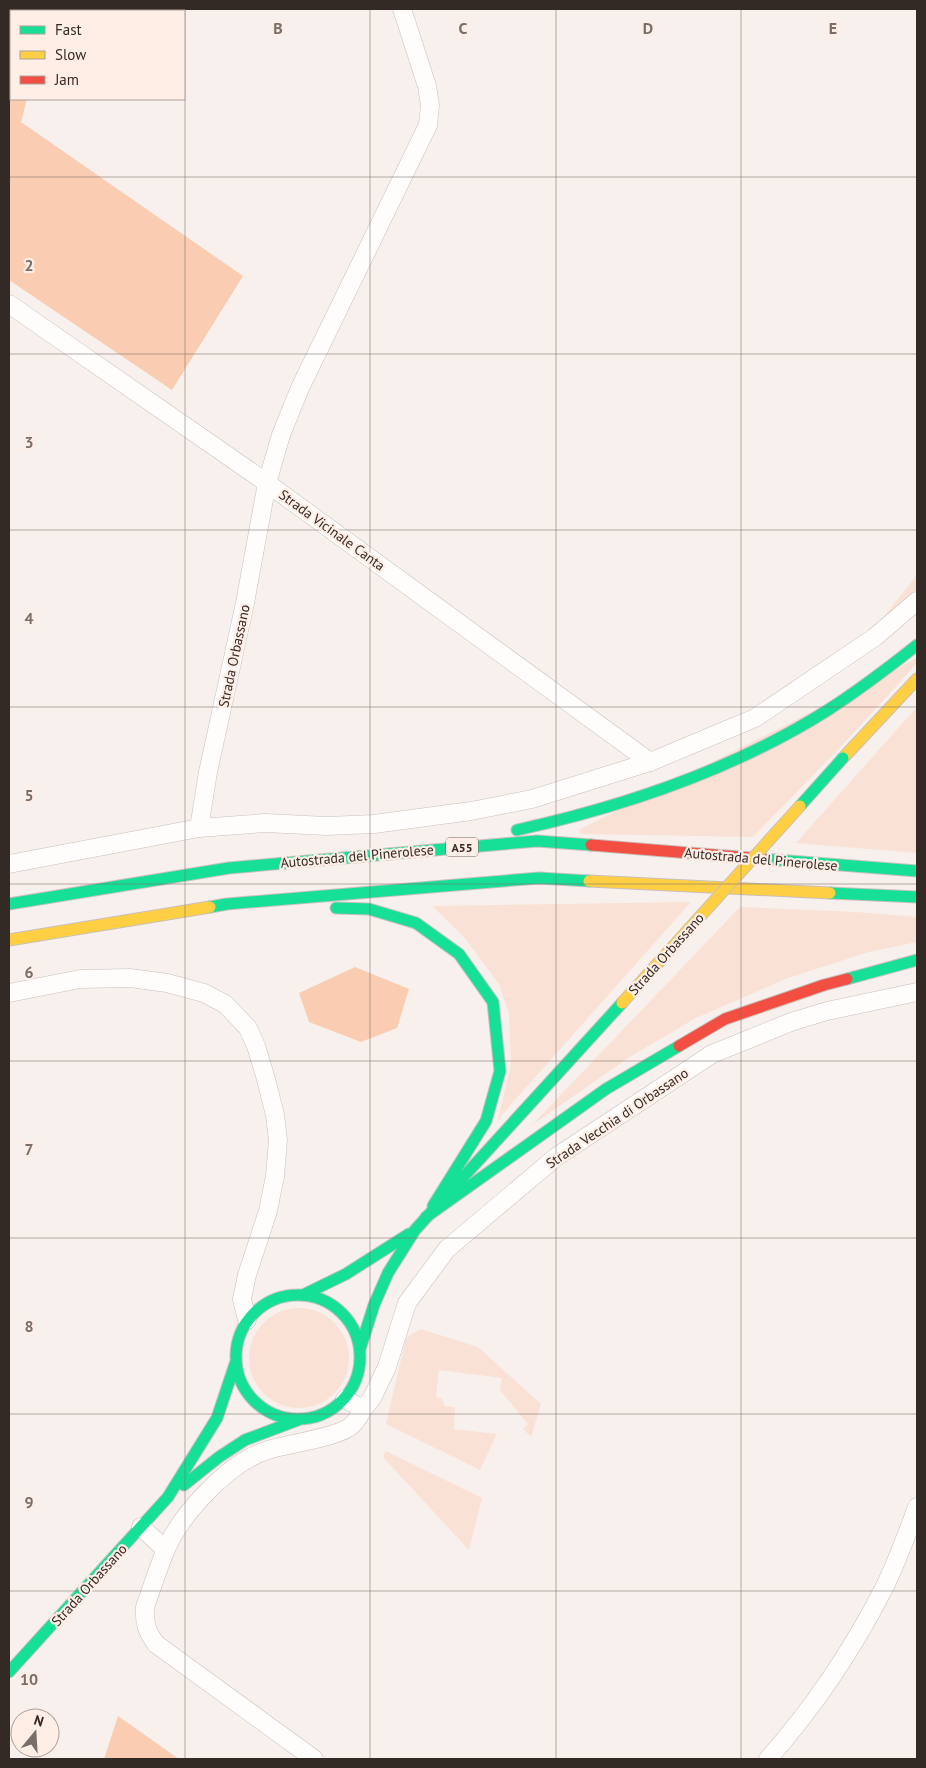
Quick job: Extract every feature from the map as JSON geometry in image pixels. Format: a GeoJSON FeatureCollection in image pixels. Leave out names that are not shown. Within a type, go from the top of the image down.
{"type":"FeatureCollection","features":[{"type":"Feature","properties":{"kind":"main road"},"geometry":{"type":"LineString","coordinates":[[229,868],[477,838],[547,824],[616,806],[672,787],[752,752],[829,708],[917,645]]}},
{"type":"Feature","properties":{"kind":"main road","name":"Strada Orbassano"},"geometry":{"type":"LineString","coordinates":[[360,1349],[374,1305],[388,1273],[415,1230],[917,679]]}},
{"type":"Feature","properties":{"kind":"main road","name":"Autostrada del Pinerolese"},"geometry":{"type":"LineString","coordinates":[[9,904],[229,868],[537,841],[917,871]]}},
{"type":"Feature","properties":{"kind":"main road","name":"Autostrada del Pinerolese"},"geometry":{"type":"LineString","coordinates":[[9,940],[228,904],[539,878],[917,897]]}},
{"type":"Feature","properties":{"kind":"main road"},"geometry":{"type":"LineString","coordinates":[[228,904],[369,909],[416,923],[459,954],[493,1002],[500,1071],[486,1121],[426,1217]]}},
{"type":"Feature","properties":{"kind":"main road"},"geometry":{"type":"LineString","coordinates":[[426,1217],[606,1089],[724,1019],[824,985],[917,960]]}},
{"type":"Feature","properties":{"kind":"main road","name":"Strada Orbassano"},"geometry":{"type":"LineString","coordinates":[[303,1294],[346,1274],[415,1230]]}},
{"type":"Feature","properties":{"kind":"main road","name":"Strada Orbassano"},"geometry":{"type":"LineString","coordinates":[[9,1672],[168,1497],[217,1418],[235,1364],[237,1341],[247,1320],[258,1308],[271,1300],[287,1295],[303,1294],[324,1300],[341,1312],[354,1329],[360,1349],[360,1367],[354,1384],[344,1399],[324,1414],[298,1420],[245,1440],[219,1457],[168,1497]]}},
{"type":"Feature","properties":{"kind":"main road","name":"Strada Orbassano"},"geometry":{"type":"LineString","coordinates":[[235,1364],[242,1386],[256,1404],[276,1416],[298,1420]]}},
{"type":"Feature","properties":{"kind":"street","name":"Strada Orbassano"},"geometry":{"type":"LineString","coordinates":[[199,828],[208,772],[246,603],[267,483],[281,435],[300,388],[428,125],[430,105],[427,86],[402,9]]}},
{"type":"Feature","properties":{"kind":"street","name":"Strada Vicinale Canta"},"geometry":{"type":"LineString","coordinates":[[9,304],[267,483],[650,762]]}},
{"type":"Feature","properties":{"kind":"street"},"geometry":{"type":"LineString","coordinates":[[9,864],[199,828],[265,823],[327,826],[374,824],[421,819],[532,799],[650,762],[755,718],[875,636],[917,601]]}},
{"type":"Feature","properties":{"kind":"street"},"geometry":{"type":"LineString","coordinates":[[9,993],[80,979],[130,978],[167,983],[204,993],[225,1004],[248,1028],[266,1078],[275,1115],[278,1140],[275,1176],[268,1211],[247,1275],[242,1299],[247,1320]]}},
{"type":"Feature","properties":{"kind":"street","name":"Strada Vecchia di Orbassano"},"geometry":{"type":"LineString","coordinates":[[314,1759],[170,1655],[156,1644],[147,1632],[144,1617],[145,1607],[166,1550],[174,1534],[190,1511],[231,1470],[250,1458],[266,1450],[337,1433],[351,1427],[372,1398],[387,1367],[406,1303],[447,1249],[556,1157],[712,1054],[826,1010],[917,992]]}},
{"type":"Feature","properties":{"kind":"street"},"geometry":{"type":"LineString","coordinates":[[344,1399],[363,1410]]}},
{"type":"Feature","properties":{"kind":"street"},"geometry":{"type":"LineString","coordinates":[[768,1759],[807,1711],[863,1626],[891,1572],[917,1507]]}},
{"type":"Feature","properties":{"kind":"street"},"geometry":{"type":"LineString","coordinates":[[141,1527],[166,1550]]}},
{"type":"Feature","properties":{"kind":"shaded area"},"geometry":{"type":"Polygon","coordinates":[[[9,70],[10,100],[27,100],[21,122],[243,276],[172,390],[9,280],[9,70]]]}},
{"type":"Feature","properties":{"kind":"shaded area"},"geometry":{"type":"Polygon","coordinates":[[[917,575],[917,595],[879,623],[917,575]]]}},
{"type":"Feature","properties":{"kind":"shaded area"},"geometry":{"type":"Polygon","coordinates":[[[917,658],[917,663],[851,736],[753,837],[581,834],[579,830],[917,658]]]}},
{"type":"Feature","properties":{"kind":"shaded area"},"geometry":{"type":"Polygon","coordinates":[[[917,707],[917,853],[796,843],[917,707]]]}},
{"type":"Feature","properties":{"kind":"shaded area"},"geometry":{"type":"Polygon","coordinates":[[[691,902],[498,1119],[511,1064],[509,1014],[499,984],[464,937],[432,906],[691,902]]]}},
{"type":"Feature","properties":{"kind":"shaded area"},"geometry":{"type":"Polygon","coordinates":[[[740,907],[857,912],[917,917],[917,942],[869,952],[788,978],[696,1018],[628,1058],[531,1126],[740,907]]]}},
{"type":"Feature","properties":{"kind":"shaded area"},"geometry":{"type":"Polygon","coordinates":[[[355,967],[409,989],[397,1028],[361,1042],[309,1022],[299,993],[355,967]]]}},
{"type":"Feature","properties":{"kind":"shaded area"},"geometry":{"type":"Polygon","coordinates":[[[299,1308],[318,1312],[334,1323],[345,1339],[349,1358],[345,1377],[334,1393],[318,1404],[299,1408],[280,1404],[264,1393],[253,1377],[249,1358],[253,1339],[264,1323],[280,1312],[299,1308]]]}},
{"type":"Feature","properties":{"kind":"shaded area"},"geometry":{"type":"Polygon","coordinates":[[[421,1329],[478,1347],[541,1404],[531,1437],[523,1429],[528,1424],[500,1390],[502,1378],[439,1370],[436,1397],[442,1399],[445,1406],[455,1407],[454,1429],[497,1434],[480,1470],[386,1424],[406,1338],[421,1329]]]}},
{"type":"Feature","properties":{"kind":"shaded area"},"geometry":{"type":"Polygon","coordinates":[[[386,1451],[482,1498],[469,1550],[383,1457],[386,1451]]]}},
{"type":"Feature","properties":{"kind":"shaded area"},"geometry":{"type":"Polygon","coordinates":[[[118,1716],[179,1759],[104,1759],[118,1716]]]}},
{"type":"Feature","properties":{"kind":"traffic: fast"},"geometry":{"type":"LineString","coordinates":[[517,830],[598,810],[678,784],[755,751],[851,695],[917,645]]}},
{"type":"Feature","properties":{"kind":"traffic: fast"},"geometry":{"type":"LineString","coordinates":[[800,806],[843,758]]}},
{"type":"Feature","properties":{"kind":"traffic: fast"},"geometry":{"type":"LineString","coordinates":[[9,904],[229,868],[537,841],[591,845]]}},
{"type":"Feature","properties":{"kind":"traffic: fast"},"geometry":{"type":"LineString","coordinates":[[764,859],[917,871]]}},
{"type":"Feature","properties":{"kind":"traffic: fast"},"geometry":{"type":"LineString","coordinates":[[210,907],[539,878],[589,881]]}},
{"type":"Feature","properties":{"kind":"traffic: fast"},"geometry":{"type":"LineString","coordinates":[[830,893],[917,897]]}},
{"type":"Feature","properties":{"kind":"traffic: fast"},"geometry":{"type":"LineString","coordinates":[[336,908],[369,909],[416,923],[459,954],[493,1002],[500,1071],[486,1121],[433,1206]]}},
{"type":"Feature","properties":{"kind":"traffic: fast"},"geometry":{"type":"LineString","coordinates":[[847,979],[917,960]]}},
{"type":"Feature","properties":{"kind":"traffic: fast"},"geometry":{"type":"LineString","coordinates":[[360,1349],[374,1305],[388,1273],[415,1230],[622,1003]]}},
{"type":"Feature","properties":{"kind":"traffic: fast"},"geometry":{"type":"LineString","coordinates":[[426,1217],[606,1089],[679,1046]]}},
{"type":"Feature","properties":{"kind":"traffic: fast"},"geometry":{"type":"LineString","coordinates":[[303,1295],[346,1274],[409,1234]]}},
{"type":"Feature","properties":{"kind":"traffic: fast"},"geometry":{"type":"LineString","coordinates":[[298,1295],[322,1300],[333,1305],[342,1313],[350,1322],[355,1333],[360,1357],[355,1381],[350,1392],[342,1401],[333,1409],[322,1414],[298,1419],[274,1414],[263,1409],[254,1401],[246,1392],[241,1381],[236,1357],[241,1333],[246,1322],[254,1313],[263,1305],[274,1300],[298,1295]]}},
{"type":"Feature","properties":{"kind":"traffic: fast"},"geometry":{"type":"LineString","coordinates":[[9,1672],[168,1497],[217,1418],[235,1364]]}},
{"type":"Feature","properties":{"kind":"traffic: fast"},"geometry":{"type":"LineString","coordinates":[[184,1485],[219,1457],[245,1440],[298,1420]]}},
{"type":"Feature","properties":{"kind":"traffic: slow"},"geometry":{"type":"LineString","coordinates":[[843,758],[917,679]]}},
{"type":"Feature","properties":{"kind":"traffic: slow"},"geometry":{"type":"LineString","coordinates":[[622,1003],[800,806]]}},
{"type":"Feature","properties":{"kind":"traffic: slow"},"geometry":{"type":"LineString","coordinates":[[589,881],[830,893]]}},
{"type":"Feature","properties":{"kind":"traffic: slow"},"geometry":{"type":"LineString","coordinates":[[9,940],[210,907]]}},
{"type":"Feature","properties":{"kind":"traffic: jam"},"geometry":{"type":"LineString","coordinates":[[591,845],[764,859]]}},
{"type":"Feature","properties":{"kind":"traffic: jam"},"geometry":{"type":"LineString","coordinates":[[679,1046],[725,1019],[847,979]]}}]}
